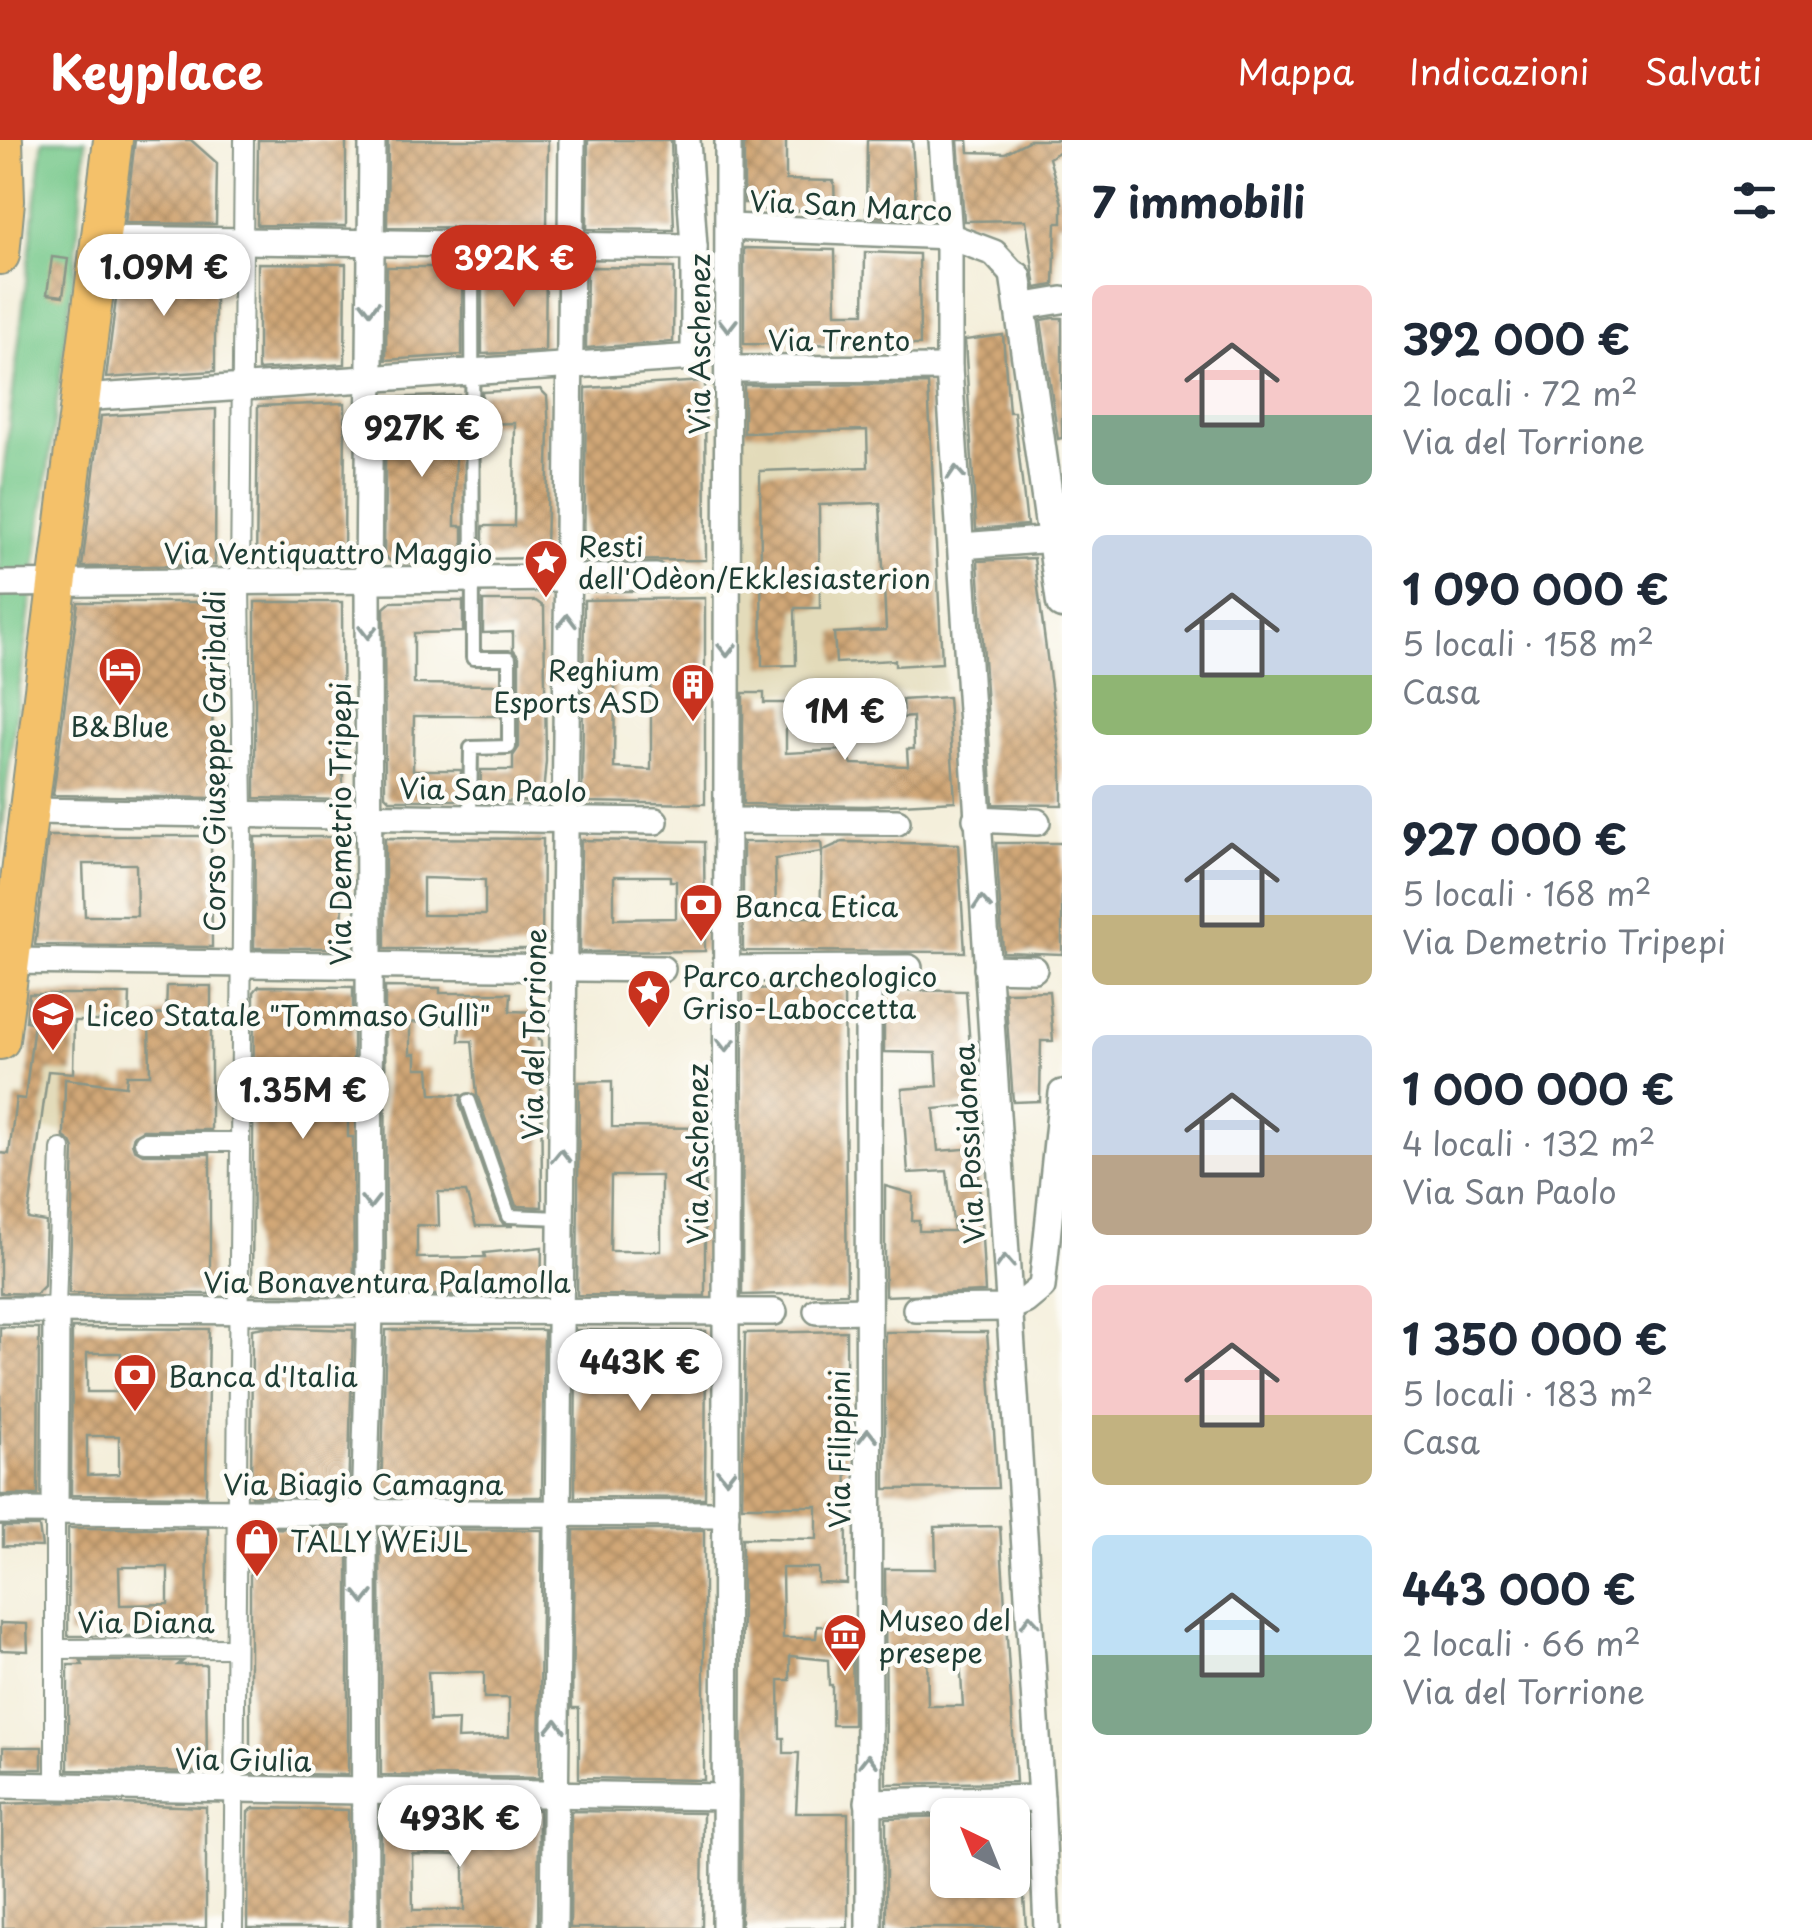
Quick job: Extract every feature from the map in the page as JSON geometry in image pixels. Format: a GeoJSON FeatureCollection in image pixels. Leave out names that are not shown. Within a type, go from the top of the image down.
{"type":"FeatureCollection","features":[{"type":"Feature","properties":{"kind":"main road"},"geometry":{"type":"LineString","coordinates":[[0,1040],[4,963],[30,811],[113,140]]}},
{"type":"Feature","properties":{"kind":"main road"},"geometry":{"type":"LineString","coordinates":[[0,255],[4,201],[2,145]]}},
{"type":"Feature","properties":{"kind":"street","name":"Corso Giuseppe Garibaldi"},"geometry":{"type":"LineString","coordinates":[[233,1928],[244,140]]}},
{"type":"Feature","properties":{"kind":"street","name":"Via Demetrio Tripepi"},"geometry":{"type":"LineString","coordinates":[[365,1928],[372,140]]}},
{"type":"Feature","properties":{"kind":"street","name":"Via del Torrione"},"geometry":{"type":"LineString","coordinates":[[554,1928],[572,140]]}},
{"type":"Feature","properties":{"kind":"street"},"geometry":{"type":"LineString","coordinates":[[80,398],[694,358],[694,248],[687,140]]}},
{"type":"Feature","properties":{"kind":"street"},"geometry":{"type":"LineString","coordinates":[[100,238],[694,248],[702,239],[702,140]]}},
{"type":"Feature","properties":{"kind":"street","name":"Via Aschenez"},"geometry":{"type":"LineString","coordinates":[[724,1928],[728,140]]}},
{"type":"Feature","properties":{"kind":"street","name":"Via Possidonea"},"geometry":{"type":"LineString","coordinates":[[940,140],[949,236],[949,368],[976,820],[1047,1928]]}},
{"type":"Feature","properties":{"kind":"street","name":"Via San Marco"},"geometry":{"type":"LineString","coordinates":[[729,227],[949,236],[994,253],[1018,292]]}},
{"type":"Feature","properties":{"kind":"street"},"geometry":{"type":"LineString","coordinates":[[1062,300],[1018,292],[1062,602]]}},
{"type":"Feature","properties":{"kind":"street","name":"Via Trento"},"geometry":{"type":"LineString","coordinates":[[728,369],[949,368]]}},
{"type":"Feature","properties":{"kind":"street"},"geometry":{"type":"LineString","coordinates":[[961,546],[1054,539]]}},
{"type":"Feature","properties":{"kind":"street","name":"Via Ventiquattro Maggio"},"geometry":{"type":"LineString","coordinates":[[0,584],[656,577]]}},
{"type":"Feature","properties":{"kind":"street","name":"Via San Paolo"},"geometry":{"type":"LineString","coordinates":[[30,811],[656,821]]}},
{"type":"Feature","properties":{"kind":"street"},"geometry":{"type":"LineString","coordinates":[[976,820],[1037,822]]}},
{"type":"Feature","properties":{"kind":"street"},"geometry":{"type":"LineString","coordinates":[[727,822],[897,822]]}},
{"type":"Feature","properties":{"kind":"street"},"geometry":{"type":"LineString","coordinates":[[4,963],[662,969]]}},
{"type":"Feature","properties":{"kind":"street"},"geometry":{"type":"LineString","coordinates":[[726,970],[909,968]]}},
{"type":"Feature","properties":{"kind":"street"},"geometry":{"type":"LineString","coordinates":[[987,968],[1034,969]]}},
{"type":"Feature","properties":{"kind":"street","name":"Via Filippini"},"geometry":{"type":"LineString","coordinates":[[868,969],[870,1928]]}},
{"type":"Feature","properties":{"kind":"street"},"geometry":{"type":"LineString","coordinates":[[916,1309],[1008,1308],[1042,1287],[1062,1093]]}},
{"type":"Feature","properties":{"kind":"street"},"geometry":{"type":"LineString","coordinates":[[144,1142],[239,1142]]}},
{"type":"Feature","properties":{"kind":"street"},"geometry":{"type":"LineString","coordinates":[[54,1786],[60,1149]]}},
{"type":"Feature","properties":{"kind":"street","name":"Via Bonaventura Palamolla"},"geometry":{"type":"LineString","coordinates":[[0,1310],[774,1312]]}},
{"type":"Feature","properties":{"kind":"street"},"geometry":{"type":"LineString","coordinates":[[817,1311],[868,1310]]}},
{"type":"Feature","properties":{"kind":"street","name":"Via Biagio Camagna"},"geometry":{"type":"LineString","coordinates":[[0,1512],[726,1514]]}},
{"type":"Feature","properties":{"kind":"street","name":"Via Diana"},"geometry":{"type":"LineString","coordinates":[[57,1648],[235,1648]]}},
{"type":"Feature","properties":{"kind":"street","name":"Via Giulia"},"geometry":{"type":"LineString","coordinates":[[0,1784],[725,1797]]}},
{"type":"Feature","properties":{"kind":"street"},"geometry":{"type":"LineString","coordinates":[[868,1802],[1041,1798]]}},
{"type":"Feature","properties":{"kind":"lane"},"geometry":{"type":"LineString","coordinates":[[470,818],[471,748],[509,747],[509,658],[473,658],[472,244]]}},
{"type":"Feature","properties":{"kind":"lane"},"geometry":{"type":"LineString","coordinates":[[469,1101],[509,1216],[561,1218]]}},
{"type":"Feature","properties":{"kind":"shaded area"},"geometry":{"type":"Polygon","coordinates":[[[867,381],[927,381],[946,692],[740,693],[738,433],[867,430],[867,381]]]}},
{"type":"Feature","properties":{"kind":"shaded area","name":"Liceo Statale \"Tommaso Gullì\""},"geometry":{"type":"Polygon","coordinates":[[[30,992],[132,994],[131,1025],[79,1024],[69,1102],[99,1105],[103,1080],[120,1083],[113,1135],[14,1128],[16,1096],[25,1097],[34,1025],[27,1024],[30,992]]]}},
{"type":"Feature","properties":{"kind":"green space"},"geometry":{"type":"Polygon","coordinates":[[[43,140],[86,140],[75,265],[0,860],[0,501],[43,140]]]}},
{"type":"Feature","properties":{"kind":"building"},"geometry":{"type":"Polygon","coordinates":[[[135,140],[191,140],[217,163],[216,224],[125,223],[135,140]]]}},
{"type":"Feature","properties":{"kind":"building"},"geometry":{"type":"Polygon","coordinates":[[[258,140],[346,140],[346,226],[257,225],[258,140]]]}},
{"type":"Feature","properties":{"kind":"building"},"geometry":{"type":"Polygon","coordinates":[[[388,140],[548,140],[547,228],[387,227],[388,140]]]}},
{"type":"Feature","properties":{"kind":"building"},"geometry":{"type":"Polygon","coordinates":[[[588,140],[671,140],[674,230],[587,229],[588,140]]]}},
{"type":"Feature","properties":{"kind":"building"},"geometry":{"type":"Polygon","coordinates":[[[744,140],[786,140],[786,180],[834,181],[835,211],[764,210],[764,203],[744,203],[744,140]]]}},
{"type":"Feature","properties":{"kind":"building"},"geometry":{"type":"Polygon","coordinates":[[[867,140],[912,140],[917,218],[866,216],[867,140]]]}},
{"type":"Feature","properties":{"kind":"building"},"geometry":{"type":"Polygon","coordinates":[[[958,140],[968,140],[969,152],[1005,153],[1030,140],[1062,140],[1062,150],[1049,158],[1062,203],[1062,223],[1056,223],[1054,285],[1036,288],[1026,220],[964,221],[958,140]]]}},
{"type":"Feature","properties":{"kind":"building"},"geometry":{"type":"Polygon","coordinates":[[[744,248],[835,250],[836,313],[864,313],[865,252],[919,254],[920,345],[744,344],[744,248]]]}},
{"type":"Feature","properties":{"kind":"building"},"geometry":{"type":"Polygon","coordinates":[[[52,257],[68,259],[63,296],[47,294],[52,257]]]}},
{"type":"Feature","properties":{"kind":"building"},"geometry":{"type":"Polygon","coordinates":[[[121,260],[215,262],[215,371],[106,378],[121,260]]]}},
{"type":"Feature","properties":{"kind":"building"},"geometry":{"type":"Polygon","coordinates":[[[258,263],[346,264],[345,364],[258,370],[258,263]]]}},
{"type":"Feature","properties":{"kind":"building"},"geometry":{"type":"Polygon","coordinates":[[[387,267],[462,267],[462,355],[386,360],[387,267]]]}},
{"type":"Feature","properties":{"kind":"building"},"geometry":{"type":"Polygon","coordinates":[[[482,267],[546,267],[545,351],[482,354],[482,267]]]}},
{"type":"Feature","properties":{"kind":"building"},"geometry":{"type":"Polygon","coordinates":[[[587,267],[674,268],[673,342],[586,348],[587,267]]]}},
{"type":"Feature","properties":{"kind":"building"},"geometry":{"type":"Polygon","coordinates":[[[1062,318],[1062,438],[1058,439],[1041,320],[1062,318]]]}},
{"type":"Feature","properties":{"kind":"building"},"geometry":{"type":"Polygon","coordinates":[[[1003,335],[1009,412],[1014,412],[1027,525],[976,529],[965,340],[1003,335]]]}},
{"type":"Feature","properties":{"kind":"building"},"geometry":{"type":"Polygon","coordinates":[[[705,381],[706,560],[584,561],[586,388],[705,381]]]}},
{"type":"Feature","properties":{"kind":"building"},"geometry":{"type":"Polygon","coordinates":[[[928,384],[942,663],[836,663],[834,633],[886,630],[880,503],[819,505],[820,608],[795,608],[796,665],[762,666],[760,471],[868,467],[867,430],[744,433],[744,385],[928,384]]]}},
{"type":"Feature","properties":{"kind":"building"},"geometry":{"type":"Polygon","coordinates":[[[540,389],[547,396],[549,429],[546,551],[540,558],[483,559],[483,526],[514,526],[515,423],[482,424],[482,392],[540,389]]]}},
{"type":"Feature","properties":{"kind":"building"},"geometry":{"type":"Polygon","coordinates":[[[462,395],[462,424],[456,425],[455,526],[463,526],[463,559],[392,563],[384,555],[386,398],[462,395]]]}},
{"type":"Feature","properties":{"kind":"building"},"geometry":{"type":"Polygon","coordinates":[[[345,403],[344,563],[256,565],[258,406],[345,403]]]}},
{"type":"Feature","properties":{"kind":"building"},"geometry":{"type":"Polygon","coordinates":[[[216,409],[215,565],[82,567],[101,416],[216,409]]]}},
{"type":"Feature","properties":{"kind":"building"},"geometry":{"type":"Polygon","coordinates":[[[1034,558],[1062,770],[1062,805],[993,804],[978,561],[1034,558]]]}},
{"type":"Feature","properties":{"kind":"building"},"geometry":{"type":"Polygon","coordinates":[[[705,598],[705,804],[582,802],[584,600],[705,598]],[[615,679],[614,768],[651,770],[651,681],[615,679]]]}},
{"type":"Feature","properties":{"kind":"building"},"geometry":{"type":"Polygon","coordinates":[[[463,601],[463,632],[414,633],[414,684],[499,685],[499,716],[414,716],[413,770],[461,770],[460,800],[390,800],[385,795],[384,608],[391,602],[463,601]]]}},
{"type":"Feature","properties":{"kind":"building"},"geometry":{"type":"Polygon","coordinates":[[[483,601],[536,601],[544,607],[546,761],[543,794],[537,801],[480,802],[481,770],[513,770],[513,756],[519,747],[519,657],[513,649],[513,632],[483,633],[483,601]]]}},
{"type":"Feature","properties":{"kind":"building"},"geometry":{"type":"Polygon","coordinates":[[[78,602],[213,602],[212,798],[53,795],[78,602]]]}},
{"type":"Feature","properties":{"kind":"building"},"geometry":{"type":"Polygon","coordinates":[[[255,602],[342,602],[343,800],[255,798],[255,602]]]}},
{"type":"Feature","properties":{"kind":"building"},"geometry":{"type":"Polygon","coordinates":[[[743,693],[764,693],[764,703],[786,703],[786,753],[844,750],[852,764],[908,766],[907,749],[914,749],[913,717],[903,718],[902,700],[948,697],[955,801],[865,806],[743,804],[743,693]]]}},
{"type":"Feature","properties":{"kind":"building"},"geometry":{"type":"Polygon","coordinates":[[[48,836],[211,836],[212,947],[35,945],[48,836]],[[83,864],[85,916],[137,916],[136,864],[83,864]]]}},
{"type":"Feature","properties":{"kind":"building"},"geometry":{"type":"Polygon","coordinates":[[[255,837],[344,837],[342,948],[254,948],[255,837]]]}},
{"type":"Feature","properties":{"kind":"building"},"geometry":{"type":"Polygon","coordinates":[[[385,838],[543,839],[542,949],[385,949],[385,838]],[[423,878],[423,915],[485,915],[485,880],[423,878]]]}},
{"type":"Feature","properties":{"kind":"building"},"geometry":{"type":"Polygon","coordinates":[[[581,840],[704,842],[705,951],[580,952],[581,840]],[[614,876],[614,919],[676,918],[676,881],[670,881],[670,876],[614,876]]]}},
{"type":"Feature","properties":{"kind":"building"},"geometry":{"type":"Polygon","coordinates":[[[743,842],[821,842],[822,851],[842,842],[958,844],[965,952],[743,951],[743,842]],[[822,852],[775,859],[776,917],[820,917],[822,852]]]}},
{"type":"Feature","properties":{"kind":"building"},"geometry":{"type":"Polygon","coordinates":[[[996,843],[1062,843],[1062,954],[1003,952],[996,843]]]}},
{"type":"Feature","properties":{"kind":"building"},"geometry":{"type":"Polygon","coordinates":[[[167,986],[211,986],[211,1130],[143,1130],[134,1135],[132,1143],[143,1154],[210,1154],[210,1294],[69,1293],[74,1149],[64,1137],[65,1079],[126,1086],[127,1075],[150,1075],[149,1018],[166,1012],[167,986]]]}},
{"type":"Feature","properties":{"kind":"building"},"geometry":{"type":"Polygon","coordinates":[[[259,986],[353,987],[353,1096],[348,1096],[348,1137],[353,1137],[354,1295],[252,1294],[254,992],[259,986]]]}},
{"type":"Feature","properties":{"kind":"building"},"geometry":{"type":"Polygon","coordinates":[[[385,987],[440,988],[440,993],[511,993],[510,1011],[537,1012],[541,1040],[542,1207],[516,1206],[477,1095],[472,1041],[459,1041],[460,1025],[410,1022],[410,1054],[416,1054],[416,1068],[429,1068],[431,1094],[461,1095],[460,1104],[500,1219],[504,1225],[513,1226],[476,1226],[466,1192],[438,1192],[439,1226],[417,1225],[417,1258],[485,1257],[484,1253],[542,1247],[541,1295],[386,1295],[385,987]]]}},
{"type":"Feature","properties":{"kind":"building"},"geometry":{"type":"Polygon","coordinates":[[[743,989],[844,991],[847,1293],[742,1295],[743,989]]]}},
{"type":"Feature","properties":{"kind":"building"},"geometry":{"type":"Polygon","coordinates":[[[884,990],[966,991],[974,1105],[934,1109],[938,1151],[977,1148],[985,1292],[885,1296],[885,1186],[913,1194],[912,1221],[919,1221],[919,1231],[954,1231],[947,1171],[908,1173],[902,1089],[938,1086],[936,1053],[884,1052],[884,990]]]}},
{"type":"Feature","properties":{"kind":"building"},"geometry":{"type":"Polygon","coordinates":[[[1049,991],[1053,1041],[1041,1041],[1040,1101],[1013,1102],[1005,992],[1049,991]]]}},
{"type":"Feature","properties":{"kind":"building"},"geometry":{"type":"Polygon","coordinates":[[[29,994],[130,994],[129,1021],[74,1021],[73,1073],[48,1071],[28,1219],[46,1222],[44,1286],[36,1294],[0,1293],[0,1153],[9,1154],[16,1098],[25,1099],[34,1023],[26,1021],[29,994]]]}},
{"type":"Feature","properties":{"kind":"building"},"geometry":{"type":"Polygon","coordinates":[[[612,1081],[612,1127],[705,1128],[705,1296],[577,1295],[579,1082],[612,1081]],[[611,1176],[610,1251],[661,1251],[661,1176],[611,1176]]]}},
{"type":"Feature","properties":{"kind":"building"},"geometry":{"type":"Polygon","coordinates":[[[0,1327],[39,1328],[38,1495],[0,1495],[0,1327]]]}},
{"type":"Feature","properties":{"kind":"building"},"geometry":{"type":"Polygon","coordinates":[[[72,1328],[209,1329],[206,1496],[71,1495],[72,1328]],[[87,1353],[87,1392],[119,1392],[121,1353],[87,1353]],[[87,1436],[87,1475],[119,1474],[119,1436],[87,1436]]]}},
{"type":"Feature","properties":{"kind":"building"},"geometry":{"type":"Polygon","coordinates":[[[252,1329],[353,1330],[348,1496],[251,1496],[252,1329]]]}},
{"type":"Feature","properties":{"kind":"building"},"geometry":{"type":"Polygon","coordinates":[[[386,1330],[544,1330],[542,1497],[381,1496],[386,1330]]]}},
{"type":"Feature","properties":{"kind":"building"},"geometry":{"type":"Polygon","coordinates":[[[576,1330],[706,1331],[705,1498],[575,1497],[576,1330]]]}},
{"type":"Feature","properties":{"kind":"building"},"geometry":{"type":"Polygon","coordinates":[[[846,1331],[847,1584],[818,1583],[818,1568],[782,1568],[783,1638],[816,1638],[817,1626],[852,1627],[853,1725],[832,1725],[828,1660],[790,1656],[790,1680],[779,1680],[784,1753],[799,1753],[796,1813],[848,1813],[848,1928],[741,1928],[742,1538],[817,1539],[817,1506],[742,1506],[745,1333],[846,1331]]]}},
{"type":"Feature","properties":{"kind":"building"},"geometry":{"type":"Polygon","coordinates":[[[885,1332],[987,1332],[998,1488],[885,1489],[885,1332]]]}},
{"type":"Feature","properties":{"kind":"building"},"geometry":{"type":"Polygon","coordinates":[[[1000,1526],[1016,1782],[886,1784],[885,1569],[936,1569],[935,1527],[1000,1526]],[[959,1645],[927,1646],[928,1706],[963,1706],[959,1645]]]}},
{"type":"Feature","properties":{"kind":"building"},"geometry":{"type":"Polygon","coordinates":[[[3,1527],[39,1527],[42,1547],[3,1546],[3,1527]]]}},
{"type":"Feature","properties":{"kind":"building"},"geometry":{"type":"Polygon","coordinates":[[[68,1528],[208,1528],[207,1636],[68,1636],[68,1528]],[[119,1567],[120,1605],[168,1604],[168,1567],[119,1567]]]}},
{"type":"Feature","properties":{"kind":"building"},"geometry":{"type":"Polygon","coordinates":[[[250,1528],[348,1529],[348,1775],[250,1773],[250,1528]]]}},
{"type":"Feature","properties":{"kind":"building"},"geometry":{"type":"Polygon","coordinates":[[[380,1529],[542,1530],[539,1778],[381,1775],[380,1529]],[[428,1672],[430,1721],[458,1720],[457,1739],[509,1737],[509,1698],[484,1698],[484,1672],[428,1672]]]}},
{"type":"Feature","properties":{"kind":"building"},"geometry":{"type":"Polygon","coordinates":[[[574,1530],[704,1530],[704,1780],[579,1778],[579,1708],[572,1708],[574,1530]]]}},
{"type":"Feature","properties":{"kind":"building"},"geometry":{"type":"Polygon","coordinates":[[[0,1623],[27,1624],[28,1651],[0,1650],[0,1623]]]}},
{"type":"Feature","properties":{"kind":"building"},"geometry":{"type":"Polygon","coordinates":[[[81,1661],[183,1661],[178,1665],[206,1665],[207,1772],[68,1770],[68,1665],[83,1665],[81,1661]]]}},
{"type":"Feature","properties":{"kind":"building"},"geometry":{"type":"Polygon","coordinates":[[[3,1747],[42,1747],[42,1769],[3,1769],[3,1747]]]}},
{"type":"Feature","properties":{"kind":"building"},"geometry":{"type":"Polygon","coordinates":[[[2,1804],[206,1807],[206,1928],[3,1928],[2,1804]]]}},
{"type":"Feature","properties":{"kind":"building"},"geometry":{"type":"Polygon","coordinates":[[[254,1808],[348,1810],[349,1928],[247,1928],[248,1812],[254,1808]]]}},
{"type":"Feature","properties":{"kind":"building"},"geometry":{"type":"Polygon","coordinates":[[[381,1808],[420,1808],[420,1818],[464,1818],[464,1809],[539,1810],[538,1928],[381,1928],[381,1808]],[[412,1854],[413,1910],[464,1910],[464,1855],[412,1854]]]}},
{"type":"Feature","properties":{"kind":"building"},"geometry":{"type":"Polygon","coordinates":[[[571,1811],[703,1813],[702,1928],[570,1928],[571,1811]]]}},
{"type":"Feature","properties":{"kind":"building"},"geometry":{"type":"Polygon","coordinates":[[[930,1817],[930,1898],[1024,1898],[1026,1928],[886,1928],[886,1818],[930,1817]]]}},
{"type":"Feature","properties":{"kind":"place","name":"Resti dell'Odèon/Ekklesiasterion"},"geometry":{"type":"Point","coordinates":[546,599]}},
{"type":"Feature","properties":{"kind":"place","name":"B&Blue"},"geometry":{"type":"Point","coordinates":[120,707]}},
{"type":"Feature","properties":{"kind":"place","name":"Reghium Esports ASD"},"geometry":{"type":"Point","coordinates":[693,723]}},
{"type":"Feature","properties":{"kind":"place","name":"Banca Etica"},"geometry":{"type":"Point","coordinates":[701,943]}},
{"type":"Feature","properties":{"kind":"place","name":"Parco archeologico Griso-Laboccetta"},"geometry":{"type":"Point","coordinates":[649,1029]}},
{"type":"Feature","properties":{"kind":"place","name":"Liceo Statale \"Tommaso Gullì\""},"geometry":{"type":"Point","coordinates":[53,1052]}},
{"type":"Feature","properties":{"kind":"place","name":"Banca d'Italia"},"geometry":{"type":"Point","coordinates":[135,1413]}},
{"type":"Feature","properties":{"kind":"place","name":"TALLY WEiJL"},"geometry":{"type":"Point","coordinates":[257,1578]}},
{"type":"Feature","properties":{"kind":"place","name":"Museo del presepe"},"geometry":{"type":"Point","coordinates":[845,1673]}}]}
